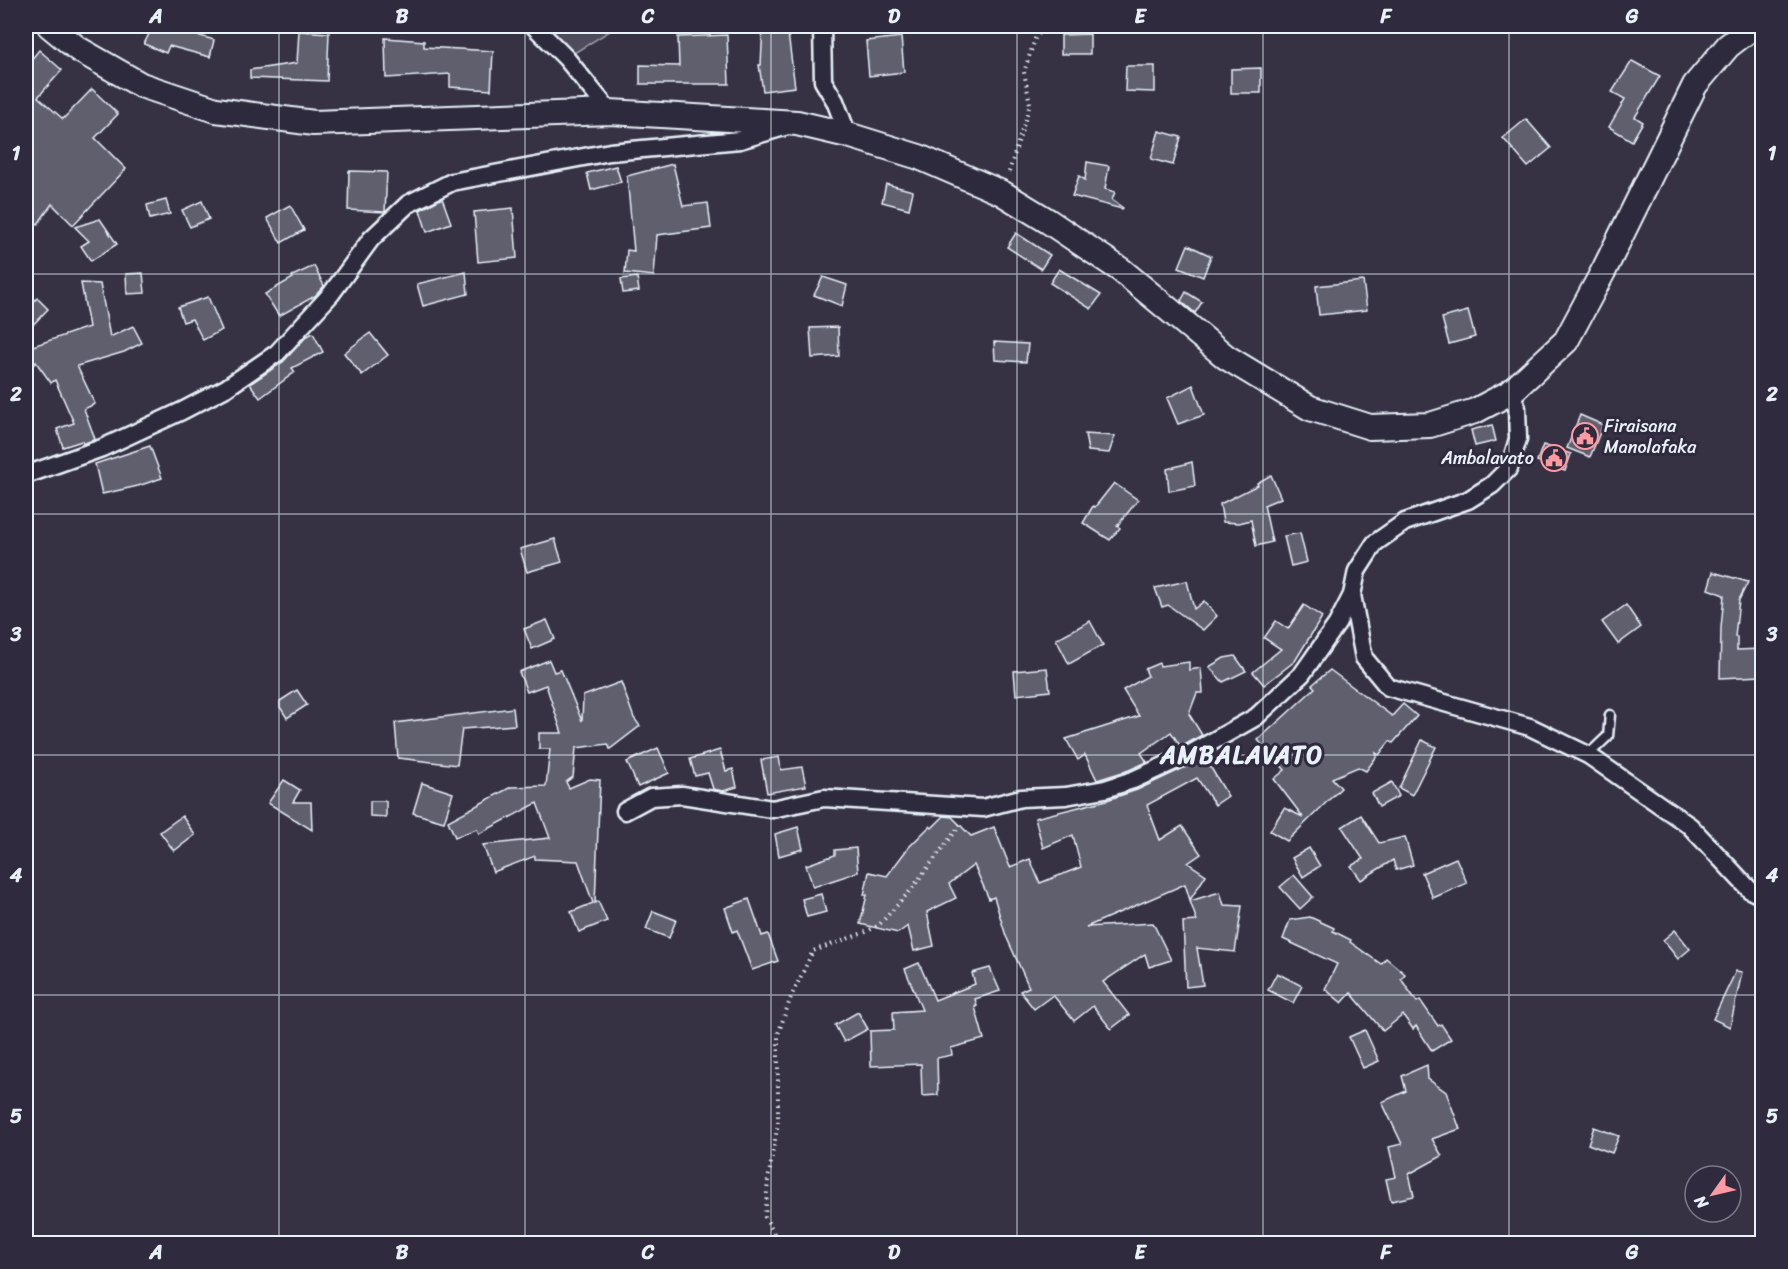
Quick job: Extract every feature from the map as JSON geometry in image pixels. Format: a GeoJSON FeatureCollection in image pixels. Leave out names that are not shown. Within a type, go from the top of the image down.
{"type":"FeatureCollection","features":[{"type":"Feature","properties":{"kind":"street"},"geometry":{"type":"LineString","coordinates":[[50,26],[78,49],[141,85],[216,110],[314,123],[610,112],[797,123],[848,135],[919,157],[1002,193],[1048,220],[1121,270],[1226,357],[1310,408],[1370,427],[1430,425],[1475,411],[1511,392],[1566,341],[1605,268],[1695,86],[1728,46],[1754,26]]}},
{"type":"Feature","properties":{"kind":"street"},"geometry":{"type":"LineString","coordinates":[[534,26],[566,58],[610,112]]}},
{"type":"Feature","properties":{"kind":"street"},"geometry":{"type":"LineString","coordinates":[[822,26],[823,81],[835,101],[848,135]]}},
{"type":"Feature","properties":{"kind":"street"},"geometry":{"type":"LineString","coordinates":[[26,475],[102,448],[182,411],[226,387],[277,353],[331,294],[371,239],[408,204],[452,182],[610,152],[740,140],[797,123]]}},
{"type":"Feature","properties":{"kind":"street"},"geometry":{"type":"LineString","coordinates":[[625,811],[651,797],[682,795],[772,809],[824,798],[982,808],[1021,798],[1066,796],[1105,789],[1133,780],[1192,753],[1256,717],[1302,674],[1337,624],[1352,595],[1357,571],[1376,543],[1405,522],[1468,500],[1492,485],[1509,468],[1518,439],[1517,408],[1511,392]]}},
{"type":"Feature","properties":{"kind":"street"},"geometry":{"type":"LineString","coordinates":[[1352,595],[1364,658],[1388,687],[1530,727],[1588,755],[1690,826],[1750,890],[1762,896]]}},
{"type":"Feature","properties":{"kind":"lane"},"geometry":{"type":"LineString","coordinates":[[1588,755],[1608,736],[1610,715]]}},
{"type":"Feature","properties":{"kind":"path"},"geometry":{"type":"LineString","coordinates":[[1002,193],[1029,104],[1024,72],[1035,39],[1045,26]]}},
{"type":"Feature","properties":{"kind":"path"},"geometry":{"type":"LineString","coordinates":[[780,1244],[765,1217],[768,1180],[778,1123],[778,1034],[792,997],[813,951],[879,925],[910,891],[974,808]]}},
{"type":"Feature","properties":{"kind":"shaded area"},"geometry":{"type":"Polygon","coordinates":[[[534,26],[618,26],[566,58],[534,26]]]}},
{"type":"Feature","properties":{"kind":"building"},"geometry":{"type":"Polygon","coordinates":[[[153,26],[167,26],[214,40],[210,57],[169,46],[166,53],[144,44],[153,26]]]}},
{"type":"Feature","properties":{"kind":"building"},"geometry":{"type":"Polygon","coordinates":[[[763,26],[787,26],[795,87],[763,91],[759,65],[761,65],[763,26]]]}},
{"type":"Feature","properties":{"kind":"building"},"geometry":{"type":"Polygon","coordinates":[[[299,31],[329,33],[327,81],[250,78],[250,70],[297,63],[299,31]]]}},
{"type":"Feature","properties":{"kind":"building"},"geometry":{"type":"Polygon","coordinates":[[[1090,34],[1090,54],[1061,54],[1061,35],[1090,34]]]}},
{"type":"Feature","properties":{"kind":"building"},"geometry":{"type":"Polygon","coordinates":[[[727,35],[729,84],[640,84],[640,65],[679,66],[678,37],[727,35]]]}},
{"type":"Feature","properties":{"kind":"building"},"geometry":{"type":"Polygon","coordinates":[[[901,37],[904,72],[869,76],[866,41],[901,37]]]}},
{"type":"Feature","properties":{"kind":"building"},"geometry":{"type":"Polygon","coordinates":[[[385,38],[424,41],[424,47],[493,51],[491,90],[450,87],[450,74],[386,78],[385,38]]]}},
{"type":"Feature","properties":{"kind":"building"},"geometry":{"type":"Polygon","coordinates":[[[39,50],[62,70],[38,97],[63,119],[92,89],[118,114],[95,138],[126,169],[73,225],[52,204],[38,224],[26,216],[26,66],[39,50]]]}},
{"type":"Feature","properties":{"kind":"building"},"geometry":{"type":"Polygon","coordinates":[[[1632,61],[1660,76],[1635,117],[1643,122],[1632,141],[1609,127],[1625,99],[1612,92],[1632,61]]]}},
{"type":"Feature","properties":{"kind":"building"},"geometry":{"type":"Polygon","coordinates":[[[1126,66],[1155,66],[1155,92],[1125,91],[1126,66]]]}},
{"type":"Feature","properties":{"kind":"building"},"geometry":{"type":"Polygon","coordinates":[[[1261,68],[1261,93],[1231,93],[1231,69],[1261,68]]]}},
{"type":"Feature","properties":{"kind":"building"},"geometry":{"type":"Polygon","coordinates":[[[1526,119],[1551,148],[1528,167],[1503,138],[1526,119]]]}},
{"type":"Feature","properties":{"kind":"building"},"geometry":{"type":"Polygon","coordinates":[[[1159,131],[1181,137],[1173,165],[1151,159],[1159,131]]]}},
{"type":"Feature","properties":{"kind":"building"},"geometry":{"type":"Polygon","coordinates":[[[1087,162],[1109,166],[1105,189],[1115,192],[1112,200],[1122,209],[1072,196],[1079,176],[1085,180],[1087,162]]]}},
{"type":"Feature","properties":{"kind":"building"},"geometry":{"type":"Polygon","coordinates":[[[673,164],[683,206],[708,203],[711,228],[657,235],[654,276],[625,273],[627,250],[634,251],[627,176],[673,164]]]}},
{"type":"Feature","properties":{"kind":"building"},"geometry":{"type":"Polygon","coordinates":[[[616,166],[621,182],[591,190],[587,173],[616,166]]]}},
{"type":"Feature","properties":{"kind":"building"},"geometry":{"type":"Polygon","coordinates":[[[349,171],[387,172],[385,212],[348,210],[349,171]]]}},
{"type":"Feature","properties":{"kind":"building"},"geometry":{"type":"Polygon","coordinates":[[[886,184],[913,191],[909,209],[882,202],[886,184]]]}},
{"type":"Feature","properties":{"kind":"building"},"geometry":{"type":"Polygon","coordinates":[[[442,198],[451,223],[427,232],[420,210],[442,198]]]}},
{"type":"Feature","properties":{"kind":"building"},"geometry":{"type":"Polygon","coordinates":[[[166,200],[170,214],[150,219],[147,205],[166,200]]]}},
{"type":"Feature","properties":{"kind":"building"},"geometry":{"type":"Polygon","coordinates":[[[202,201],[209,219],[190,227],[182,210],[202,201]]]}},
{"type":"Feature","properties":{"kind":"building"},"geometry":{"type":"Polygon","coordinates":[[[290,205],[304,230],[281,243],[267,218],[290,205]]]}},
{"type":"Feature","properties":{"kind":"building"},"geometry":{"type":"Polygon","coordinates":[[[513,208],[517,258],[478,262],[474,212],[513,208]]]}},
{"type":"Feature","properties":{"kind":"building"},"geometry":{"type":"Polygon","coordinates":[[[100,219],[117,244],[91,261],[81,246],[89,241],[75,227],[100,219]]]}},
{"type":"Feature","properties":{"kind":"building"},"geometry":{"type":"Polygon","coordinates":[[[1016,233],[1050,255],[1041,269],[1007,247],[1016,233]]]}},
{"type":"Feature","properties":{"kind":"building"},"geometry":{"type":"Polygon","coordinates":[[[1188,245],[1211,256],[1203,277],[1179,267],[1188,245]]]}},
{"type":"Feature","properties":{"kind":"building"},"geometry":{"type":"Polygon","coordinates":[[[314,266],[324,286],[315,296],[279,316],[265,294],[293,278],[292,276],[314,266]]]}},
{"type":"Feature","properties":{"kind":"building"},"geometry":{"type":"Polygon","coordinates":[[[1059,269],[1101,295],[1091,309],[1050,283],[1059,269]]]}},
{"type":"Feature","properties":{"kind":"building"},"geometry":{"type":"Polygon","coordinates":[[[466,272],[468,294],[423,306],[417,284],[466,272]]]}},
{"type":"Feature","properties":{"kind":"building"},"geometry":{"type":"Polygon","coordinates":[[[143,273],[145,293],[127,294],[126,274],[143,273]]]}},
{"type":"Feature","properties":{"kind":"building"},"geometry":{"type":"Polygon","coordinates":[[[637,277],[639,291],[623,293],[621,279],[637,277]]]}},
{"type":"Feature","properties":{"kind":"building"},"geometry":{"type":"Polygon","coordinates":[[[823,277],[847,285],[842,306],[814,295],[823,277]]]}},
{"type":"Feature","properties":{"kind":"building"},"geometry":{"type":"Polygon","coordinates":[[[1363,281],[1367,310],[1319,315],[1316,286],[1363,281]]]}},
{"type":"Feature","properties":{"kind":"building"},"geometry":{"type":"Polygon","coordinates":[[[81,283],[100,284],[110,337],[133,326],[142,343],[124,352],[77,366],[95,404],[84,409],[95,439],[83,444],[82,441],[63,447],[57,429],[74,423],[55,380],[51,383],[36,362],[26,372],[26,351],[27,348],[89,327],[81,283]]]}},
{"type":"Feature","properties":{"kind":"building"},"geometry":{"type":"Polygon","coordinates":[[[1186,292],[1202,302],[1195,313],[1181,301],[1186,292]]]}},
{"type":"Feature","properties":{"kind":"building"},"geometry":{"type":"Polygon","coordinates":[[[208,297],[222,330],[203,340],[192,319],[183,322],[178,307],[208,297]]]}},
{"type":"Feature","properties":{"kind":"building"},"geometry":{"type":"Polygon","coordinates":[[[37,298],[48,309],[26,332],[26,310],[37,298]]]}},
{"type":"Feature","properties":{"kind":"building"},"geometry":{"type":"Polygon","coordinates":[[[1468,311],[1475,337],[1449,344],[1442,318],[1468,311]]]}},
{"type":"Feature","properties":{"kind":"building"},"geometry":{"type":"Polygon","coordinates":[[[838,327],[839,356],[812,358],[810,328],[838,327]]]}},
{"type":"Feature","properties":{"kind":"building"},"geometry":{"type":"Polygon","coordinates":[[[313,333],[323,352],[292,368],[295,372],[260,398],[250,384],[283,362],[307,336],[313,333]]]}},
{"type":"Feature","properties":{"kind":"building"},"geometry":{"type":"Polygon","coordinates":[[[370,333],[388,355],[362,375],[344,353],[370,333]]]}},
{"type":"Feature","properties":{"kind":"building"},"geometry":{"type":"Polygon","coordinates":[[[994,342],[1028,344],[1026,362],[995,360],[994,342]]]}},
{"type":"Feature","properties":{"kind":"building"},"geometry":{"type":"Polygon","coordinates":[[[1193,385],[1204,415],[1178,424],[1167,398],[1193,385]]]}},
{"type":"Feature","properties":{"kind":"building","name":"Firaisana Manolafaka"},"geometry":{"type":"Polygon","coordinates":[[[1580,415],[1603,425],[1590,457],[1567,448],[1580,415]]]}},
{"type":"Feature","properties":{"kind":"building"},"geometry":{"type":"Polygon","coordinates":[[[1492,425],[1496,441],[1475,446],[1471,430],[1492,425]]]}},
{"type":"Feature","properties":{"kind":"building"},"geometry":{"type":"Polygon","coordinates":[[[1085,434],[1115,436],[1109,453],[1088,451],[1085,434]]]}},
{"type":"Feature","properties":{"kind":"building","name":"Ambalavato"},"geometry":{"type":"Polygon","coordinates":[[[1543,445],[1571,454],[1565,471],[1537,461],[1543,445]]]}},
{"type":"Feature","properties":{"kind":"building"},"geometry":{"type":"Polygon","coordinates":[[[150,446],[162,478],[102,494],[95,464],[150,446]]]}},
{"type":"Feature","properties":{"kind":"building"},"geometry":{"type":"Polygon","coordinates":[[[1192,462],[1195,486],[1169,491],[1167,469],[1192,462]]]}},
{"type":"Feature","properties":{"kind":"building"},"geometry":{"type":"Polygon","coordinates":[[[1271,475],[1281,498],[1264,505],[1272,542],[1256,546],[1251,520],[1239,523],[1223,522],[1220,504],[1258,485],[1257,483],[1271,475]]]}},
{"type":"Feature","properties":{"kind":"building"},"geometry":{"type":"Polygon","coordinates":[[[1114,483],[1138,500],[1117,526],[1120,528],[1110,540],[1083,523],[1093,506],[1095,507],[1114,483]]]}},
{"type":"Feature","properties":{"kind":"building"},"geometry":{"type":"Polygon","coordinates":[[[1300,533],[1307,562],[1291,566],[1284,536],[1300,533]]]}},
{"type":"Feature","properties":{"kind":"building"},"geometry":{"type":"Polygon","coordinates":[[[555,539],[562,562],[527,572],[520,549],[555,539]]]}},
{"type":"Feature","properties":{"kind":"building"},"geometry":{"type":"Polygon","coordinates":[[[1713,572],[1748,582],[1739,600],[1735,637],[1737,637],[1737,650],[1761,649],[1762,676],[1720,678],[1724,595],[1708,589],[1713,572]]]}},
{"type":"Feature","properties":{"kind":"building"},"geometry":{"type":"Polygon","coordinates":[[[1187,581],[1194,609],[1204,601],[1217,616],[1203,630],[1168,605],[1162,607],[1155,588],[1187,581]]]}},
{"type":"Feature","properties":{"kind":"building"},"geometry":{"type":"Polygon","coordinates":[[[1304,605],[1322,617],[1295,661],[1264,685],[1253,672],[1281,649],[1264,638],[1276,621],[1288,629],[1304,605]]]}},
{"type":"Feature","properties":{"kind":"building"},"geometry":{"type":"Polygon","coordinates":[[[1626,605],[1641,627],[1618,644],[1602,622],[1626,605]]]}},
{"type":"Feature","properties":{"kind":"building"},"geometry":{"type":"Polygon","coordinates":[[[547,620],[555,639],[532,649],[524,629],[547,620]]]}},
{"type":"Feature","properties":{"kind":"building"},"geometry":{"type":"Polygon","coordinates":[[[1090,621],[1103,645],[1069,664],[1056,639],[1090,621]]]}},
{"type":"Feature","properties":{"kind":"building"},"geometry":{"type":"Polygon","coordinates":[[[1235,656],[1246,671],[1223,682],[1209,667],[1224,658],[1235,656]]]}},
{"type":"Feature","properties":{"kind":"building"},"geometry":{"type":"Polygon","coordinates":[[[549,660],[554,672],[561,670],[582,721],[583,696],[621,682],[634,718],[640,726],[610,749],[608,744],[576,748],[573,777],[566,782],[569,788],[590,779],[600,780],[595,903],[598,901],[607,921],[579,932],[571,912],[593,903],[578,861],[535,859],[535,856],[493,872],[483,845],[550,838],[537,803],[479,834],[477,829],[455,837],[448,821],[511,787],[546,786],[550,749],[539,749],[539,733],[562,733],[546,685],[527,692],[519,672],[549,660]]]}},
{"type":"Feature","properties":{"kind":"building"},"geometry":{"type":"Polygon","coordinates":[[[1189,662],[1189,670],[1201,668],[1203,693],[1197,693],[1189,714],[1202,735],[1181,747],[1171,732],[1141,753],[1147,762],[1097,780],[1085,755],[1078,760],[1066,739],[1139,716],[1123,690],[1148,676],[1145,669],[1159,663],[1160,666],[1189,662]]]}},
{"type":"Feature","properties":{"kind":"building"},"geometry":{"type":"Polygon","coordinates":[[[1047,668],[1050,691],[1016,695],[1014,671],[1047,668]]]}},
{"type":"Feature","properties":{"kind":"building"},"geometry":{"type":"Polygon","coordinates":[[[1330,670],[1392,716],[1403,704],[1417,716],[1393,743],[1390,741],[1379,755],[1376,753],[1377,756],[1366,771],[1358,767],[1332,778],[1341,788],[1287,841],[1270,831],[1284,808],[1303,817],[1274,779],[1285,770],[1258,740],[1315,688],[1312,685],[1330,670]]]}},
{"type":"Feature","properties":{"kind":"building"},"geometry":{"type":"Polygon","coordinates":[[[297,690],[307,705],[287,718],[280,707],[280,701],[297,690]]]}},
{"type":"Feature","properties":{"kind":"building"},"geometry":{"type":"Polygon","coordinates":[[[513,708],[515,725],[462,729],[457,765],[398,758],[395,723],[513,708]]]}},
{"type":"Feature","properties":{"kind":"building"},"geometry":{"type":"Polygon","coordinates":[[[1422,740],[1436,747],[1412,795],[1399,788],[1422,740]]]}},
{"type":"Feature","properties":{"kind":"building"},"geometry":{"type":"Polygon","coordinates":[[[658,748],[669,773],[638,787],[627,762],[658,748]]]}},
{"type":"Feature","properties":{"kind":"building"},"geometry":{"type":"Polygon","coordinates":[[[720,750],[726,771],[733,769],[737,787],[723,791],[713,789],[708,773],[695,776],[690,759],[720,750]]]}},
{"type":"Feature","properties":{"kind":"building"},"geometry":{"type":"Polygon","coordinates":[[[779,757],[781,770],[802,767],[806,786],[767,793],[761,760],[779,757]]]}},
{"type":"Feature","properties":{"kind":"building"},"geometry":{"type":"Polygon","coordinates":[[[1205,758],[1228,796],[1215,805],[1197,778],[1147,805],[1160,840],[1182,826],[1201,854],[1188,863],[1206,875],[1190,900],[1185,884],[1086,927],[1153,923],[1171,960],[1149,967],[1145,954],[1103,982],[1129,1015],[1111,1029],[1093,1006],[1074,1021],[1053,995],[1034,1009],[1020,991],[1029,987],[1006,936],[994,897],[989,899],[974,865],[949,884],[956,898],[927,912],[934,946],[914,951],[908,926],[898,933],[860,924],[867,895],[864,895],[869,872],[887,876],[908,848],[930,826],[932,828],[944,816],[952,817],[971,836],[994,827],[1010,867],[1030,859],[1040,883],[1081,867],[1073,835],[1043,848],[1035,818],[1137,790],[1205,758]]]}},
{"type":"Feature","properties":{"kind":"building"},"geometry":{"type":"Polygon","coordinates":[[[284,780],[300,790],[293,802],[311,802],[312,830],[268,803],[284,780]]]}},
{"type":"Feature","properties":{"kind":"building"},"geometry":{"type":"Polygon","coordinates":[[[1392,782],[1399,796],[1379,807],[1372,793],[1392,782]]]}},
{"type":"Feature","properties":{"kind":"building"},"geometry":{"type":"Polygon","coordinates":[[[422,783],[453,793],[444,822],[413,813],[422,783]]]}},
{"type":"Feature","properties":{"kind":"building"},"geometry":{"type":"Polygon","coordinates":[[[370,801],[386,801],[386,817],[370,816],[370,801]]]}},
{"type":"Feature","properties":{"kind":"building"},"geometry":{"type":"Polygon","coordinates":[[[1361,815],[1379,843],[1405,837],[1413,865],[1396,870],[1393,860],[1361,880],[1351,866],[1363,859],[1342,827],[1361,815]]]}},
{"type":"Feature","properties":{"kind":"building"},"geometry":{"type":"Polygon","coordinates":[[[182,816],[195,835],[174,851],[160,832],[182,816]]]}},
{"type":"Feature","properties":{"kind":"building"},"geometry":{"type":"Polygon","coordinates":[[[798,827],[803,849],[779,856],[775,834],[798,827]]]}},
{"type":"Feature","properties":{"kind":"building"},"geometry":{"type":"Polygon","coordinates":[[[856,848],[858,872],[813,887],[806,865],[835,855],[835,850],[856,848]]]}},
{"type":"Feature","properties":{"kind":"building"},"geometry":{"type":"Polygon","coordinates":[[[1309,848],[1320,866],[1303,877],[1292,858],[1309,848]]]}},
{"type":"Feature","properties":{"kind":"building"},"geometry":{"type":"Polygon","coordinates":[[[1456,858],[1467,883],[1433,898],[1422,873],[1456,858]]]}},
{"type":"Feature","properties":{"kind":"building"},"geometry":{"type":"Polygon","coordinates":[[[1294,875],[1313,897],[1300,909],[1280,887],[1294,875]]]}},
{"type":"Feature","properties":{"kind":"building"},"geometry":{"type":"Polygon","coordinates":[[[1220,892],[1224,905],[1242,906],[1235,952],[1197,948],[1203,985],[1186,987],[1183,922],[1197,921],[1190,901],[1220,892]]]}},
{"type":"Feature","properties":{"kind":"building"},"geometry":{"type":"Polygon","coordinates":[[[821,894],[826,912],[807,917],[802,899],[821,894]]]}},
{"type":"Feature","properties":{"kind":"building"},"geometry":{"type":"Polygon","coordinates":[[[749,899],[762,936],[768,934],[778,961],[752,970],[737,930],[733,932],[725,908],[749,899]]]}},
{"type":"Feature","properties":{"kind":"building"},"geometry":{"type":"Polygon","coordinates":[[[653,911],[676,920],[669,938],[646,929],[653,911]]]}},
{"type":"Feature","properties":{"kind":"building"},"geometry":{"type":"Polygon","coordinates":[[[1310,917],[1334,928],[1333,931],[1351,940],[1350,942],[1381,964],[1386,958],[1405,974],[1401,979],[1417,1002],[1420,1000],[1438,1026],[1441,1024],[1451,1039],[1432,1051],[1416,1026],[1413,1029],[1403,1015],[1383,1031],[1351,993],[1342,1003],[1325,989],[1337,964],[1283,939],[1290,920],[1310,917]]]}},
{"type":"Feature","properties":{"kind":"building"},"geometry":{"type":"Polygon","coordinates":[[[1675,930],[1690,949],[1678,959],[1663,940],[1675,930]]]}},
{"type":"Feature","properties":{"kind":"building"},"geometry":{"type":"Polygon","coordinates":[[[919,963],[935,1000],[975,984],[972,973],[990,968],[1000,991],[975,999],[984,1039],[951,1048],[952,1055],[937,1058],[938,1095],[922,1096],[921,1064],[871,1066],[870,1031],[894,1030],[893,1012],[922,1010],[905,969],[919,963]]]}},
{"type":"Feature","properties":{"kind":"building"},"geometry":{"type":"Polygon","coordinates":[[[1736,971],[1742,972],[1730,1027],[1713,1019],[1736,971]]]}},
{"type":"Feature","properties":{"kind":"building"},"geometry":{"type":"Polygon","coordinates":[[[1277,973],[1302,986],[1293,1003],[1268,990],[1277,973]]]}},
{"type":"Feature","properties":{"kind":"building"},"geometry":{"type":"Polygon","coordinates":[[[858,1012],[868,1029],[844,1042],[835,1025],[858,1012]]]}},
{"type":"Feature","properties":{"kind":"building"},"geometry":{"type":"Polygon","coordinates":[[[1365,1030],[1379,1061],[1363,1068],[1349,1037],[1365,1030]]]}},
{"type":"Feature","properties":{"kind":"building"},"geometry":{"type":"Polygon","coordinates":[[[1427,1065],[1428,1079],[1446,1092],[1460,1129],[1432,1139],[1442,1156],[1409,1174],[1414,1196],[1391,1201],[1386,1179],[1396,1177],[1389,1147],[1402,1144],[1382,1102],[1406,1091],[1402,1076],[1427,1065]]]}},
{"type":"Feature","properties":{"kind":"building"},"geometry":{"type":"Polygon","coordinates":[[[1594,1127],[1619,1136],[1612,1153],[1588,1144],[1594,1127]]]}},
{"type":"Feature","properties":{"kind":"place","name":"Firaisana Manolafaka"},"geometry":{"type":"Point","coordinates":[1585,436]}},
{"type":"Feature","properties":{"kind":"place","name":"Ambalavato"},"geometry":{"type":"Point","coordinates":[1554,458]}},
{"type":"Feature","properties":{"kind":"district","name":"AMBALAVATO"},"geometry":{"type":"Point","coordinates":[1242,755]}}]}
